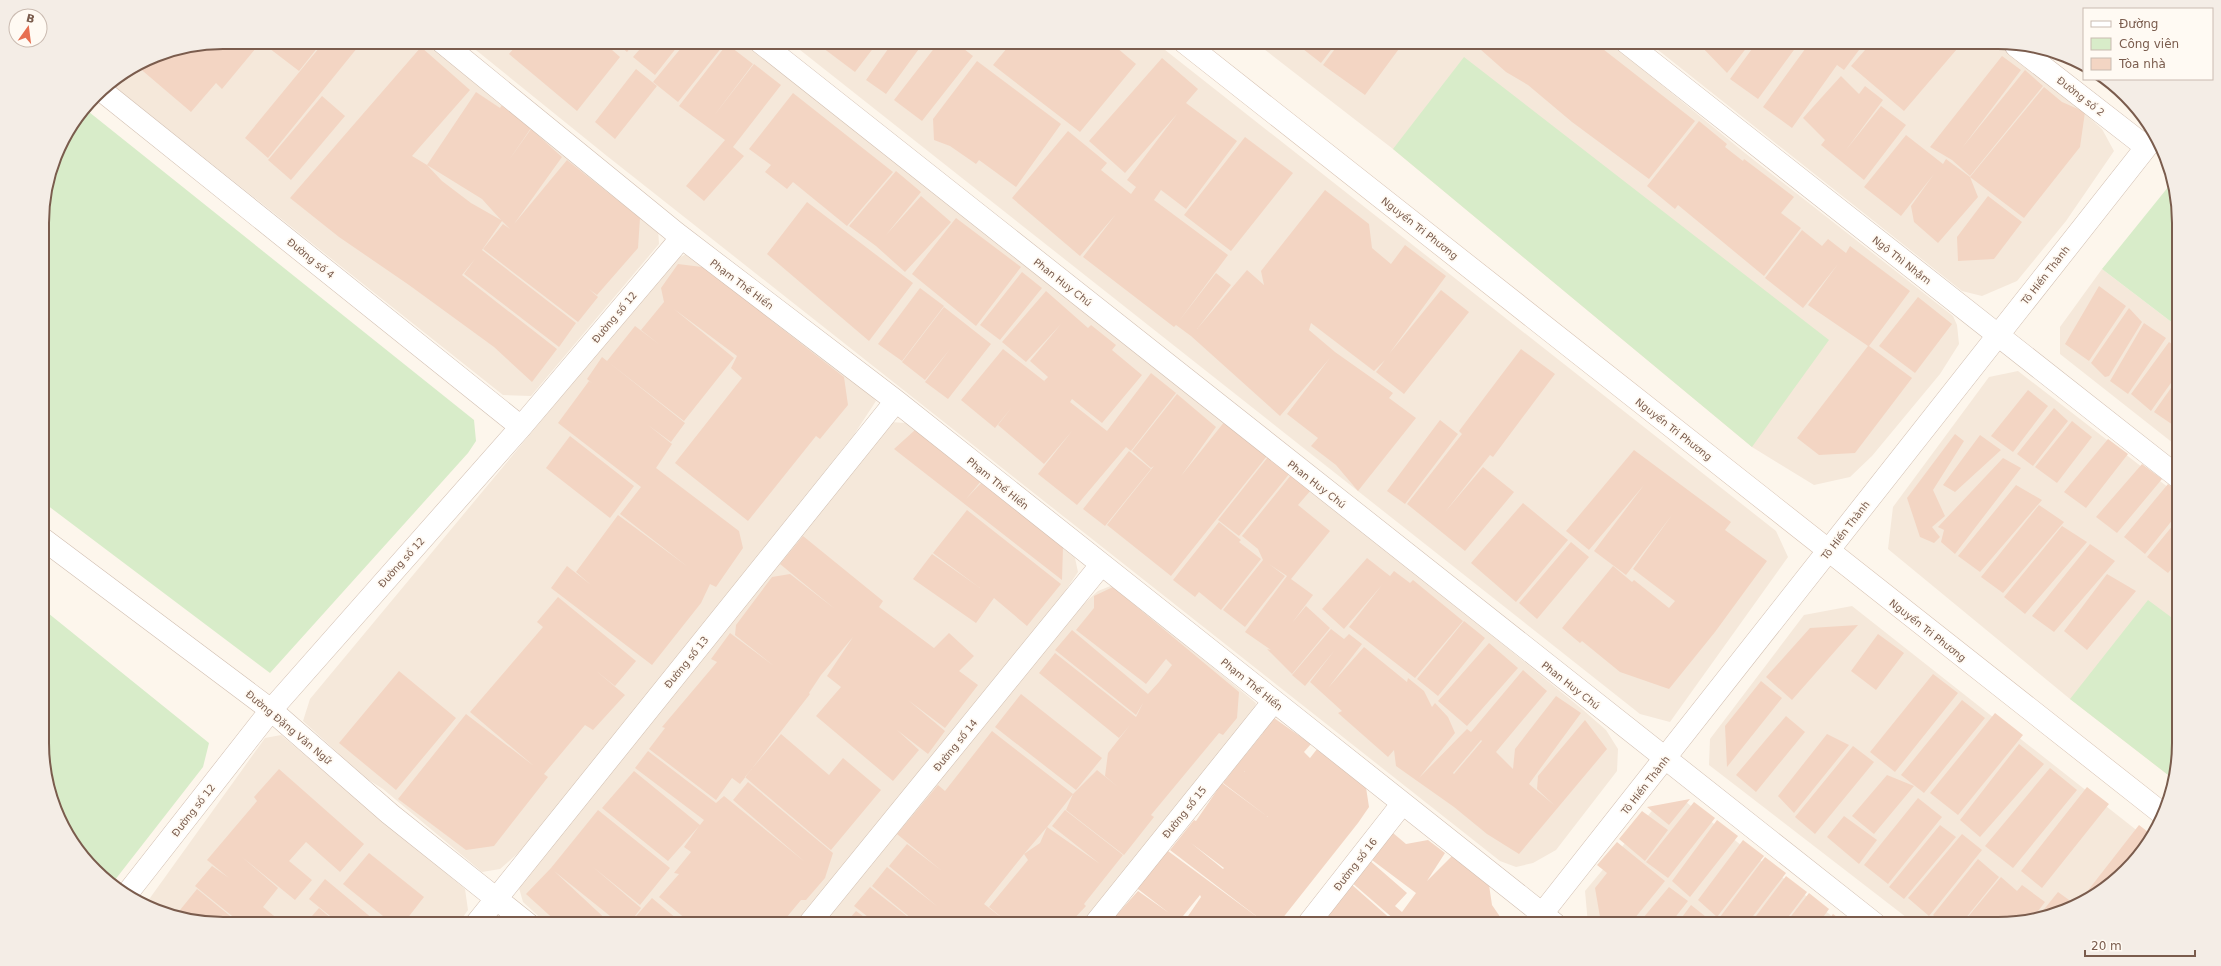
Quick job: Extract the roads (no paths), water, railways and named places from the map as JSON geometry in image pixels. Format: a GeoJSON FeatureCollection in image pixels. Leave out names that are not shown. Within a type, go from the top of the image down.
{"type":"FeatureCollection","features":[{"type":"Feature","properties":{"kind":"street","name":"Phạm Thế Hiển"},"geometry":{"type":"LineString","coordinates":[[451,49],[676,233],[896,401],[1100,565],[1199,640],[1540,917]]}},
{"type":"Feature","properties":{"kind":"street","name":"Phan Huy Chú"},"geometry":{"type":"LineString","coordinates":[[769,49],[1866,917]]}},
{"type":"Feature","properties":{"kind":"street","name":"Nguyển Tri Phương"},"geometry":{"type":"LineString","coordinates":[[1193,49],[2158,811]]}},
{"type":"Feature","properties":{"kind":"street","name":"Ngô Thì Nhậm"},"geometry":{"type":"LineString","coordinates":[[1635,49],[2172,472]]}},
{"type":"Feature","properties":{"kind":"street","name":"Đường số 2"},"geometry":{"type":"LineString","coordinates":[[2022,50],[2150,142]]}},
{"type":"Feature","properties":{"kind":"street","name":"Đường số 4"},"geometry":{"type":"LineString","coordinates":[[106,94],[521,427]]}},
{"type":"Feature","properties":{"kind":"street","name":"Tô Hiến Thành"},"geometry":{"type":"LineString","coordinates":[[1546,917],[1665,759],[2150,142]]}},
{"type":"Feature","properties":{"kind":"street","name":"Đường số 12"},"geometry":{"type":"LineString","coordinates":[[130,890],[271,710],[521,427],[677,243],[676,233]]}},
{"type":"Feature","properties":{"kind":"street","name":"Đường số 13"},"geometry":{"type":"LineString","coordinates":[[481,917],[896,401]]}},
{"type":"Feature","properties":{"kind":"street","name":"Đường Đặng Văn Ngữ"},"geometry":{"type":"LineString","coordinates":[[49,544],[271,710],[390,814],[497,897],[520,917]]}},
{"type":"Feature","properties":{"kind":"street","name":"Đường số 14"},"geometry":{"type":"LineString","coordinates":[[815,917],[1100,565]]}},
{"type":"Feature","properties":{"kind":"street","name":"Đường số 15"},"geometry":{"type":"LineString","coordinates":[[1101,917],[1274,701]]}},
{"type":"Feature","properties":{"kind":"street","name":"Đường số 16"},"geometry":{"type":"LineString","coordinates":[[1313,917],[1402,804]]}}]}
